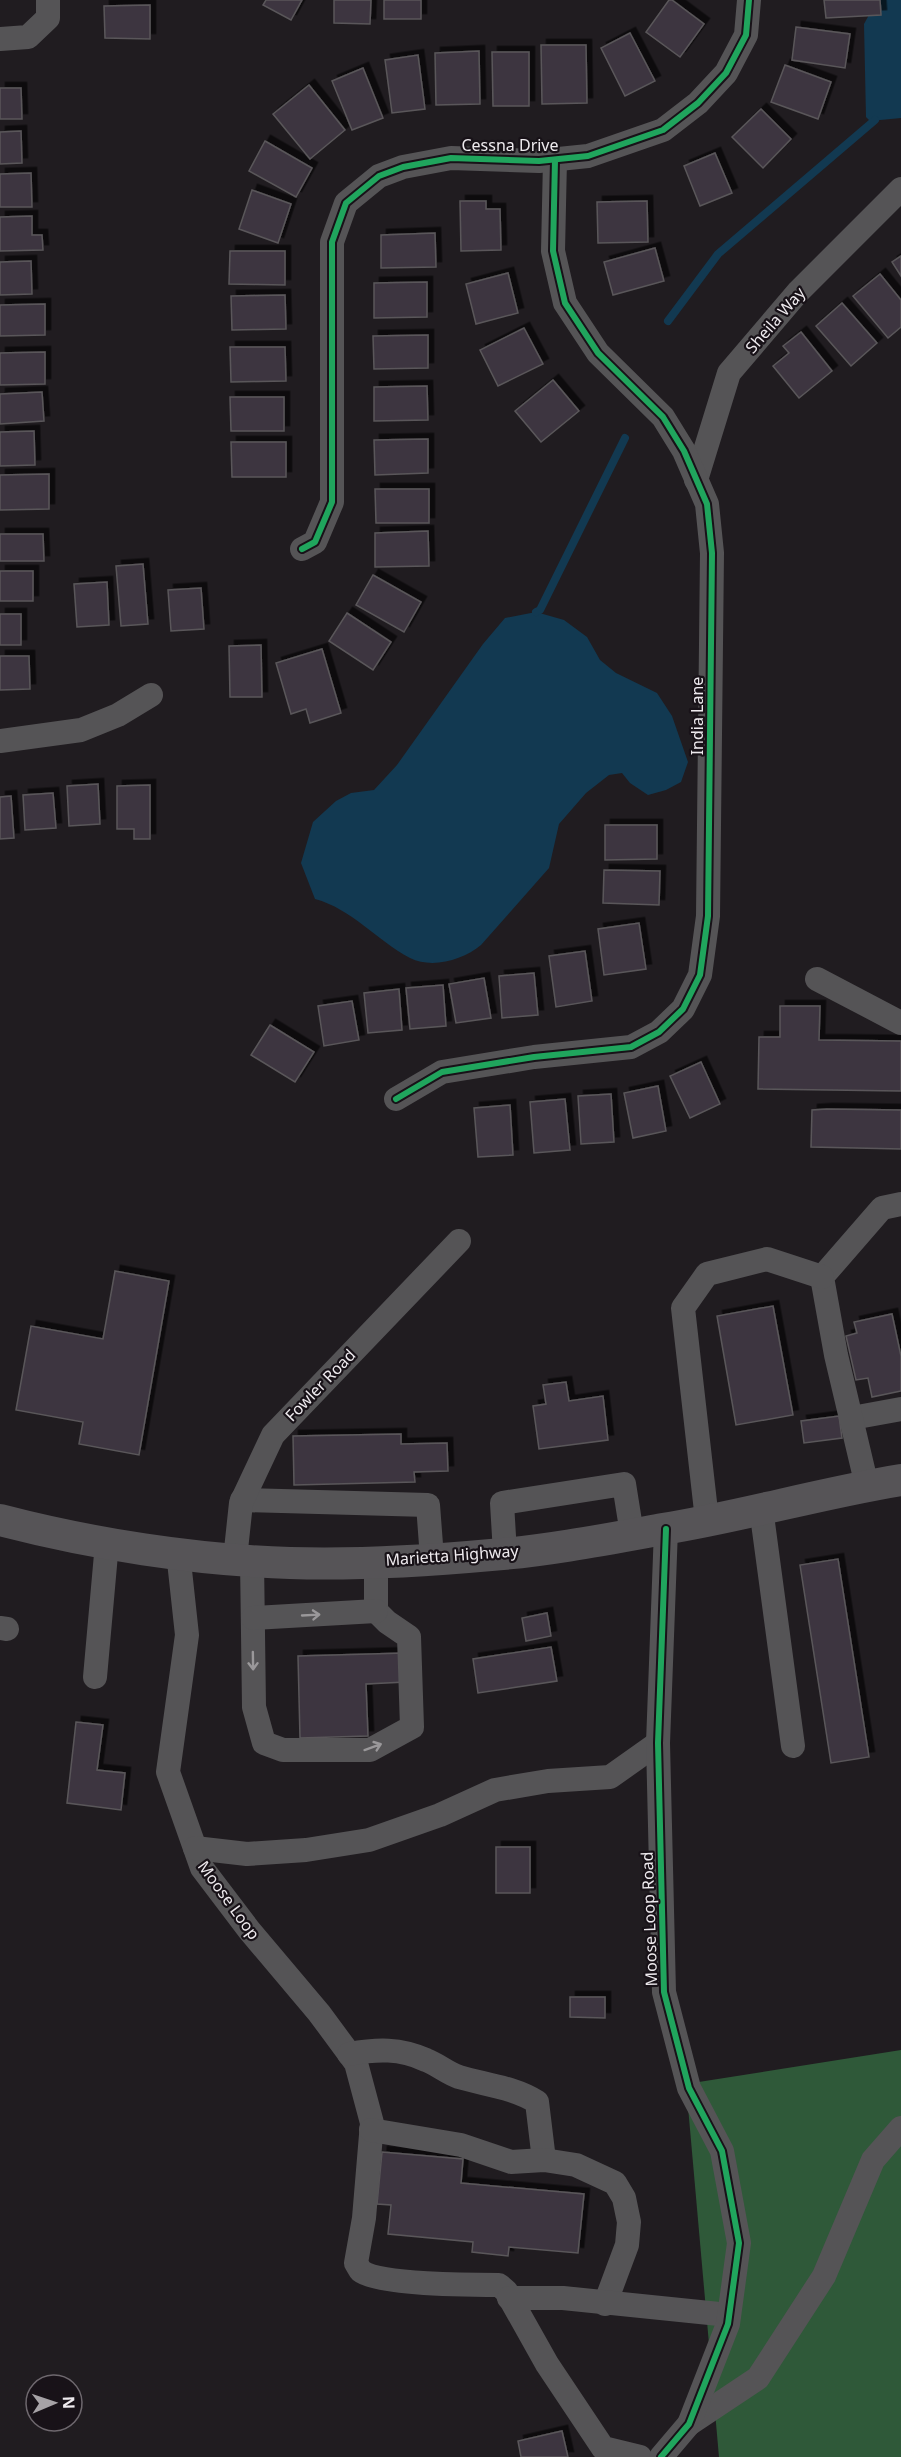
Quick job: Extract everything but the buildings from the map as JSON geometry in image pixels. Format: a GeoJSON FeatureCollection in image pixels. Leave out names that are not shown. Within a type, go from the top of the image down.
{"type":"FeatureCollection","features":[{"type":"Feature","properties":{"kind":"main road","name":"Marietta Highway"},"geometry":{"type":"LineString","coordinates":[[0,1520],[107,1543],[244,1560],[290,1563],[376,1561],[505,1553],[666,1529],[901,1480]]}},
{"type":"Feature","properties":{"kind":"street"},"geometry":{"type":"LineString","coordinates":[[0,39],[28,37],[48,18],[48,0]]}},
{"type":"Feature","properties":{"kind":"street","name":"Cessna Drive"},"geometry":{"type":"LineString","coordinates":[[302,549],[315,542],[332,502],[332,242],[346,203],[379,176],[403,167],[451,158],[555,160],[588,156],[663,130],[698,103],[726,73],[746,35],[749,0]]}},
{"type":"Feature","properties":{"kind":"street","name":"India Lane"},"geometry":{"type":"LineString","coordinates":[[396,1099],[442,1072],[534,1057],[631,1047],[659,1032],[683,1009],[700,975],[708,916],[712,553],[707,504],[684,451],[663,417],[598,352],[565,303],[553,251],[555,160]]}},
{"type":"Feature","properties":{"kind":"street","name":"Sheila Way"},"geometry":{"type":"LineString","coordinates":[[696,480],[729,373],[798,292],[901,189]]}},
{"type":"Feature","properties":{"kind":"street"},"geometry":{"type":"LineString","coordinates":[[0,741],[81,730],[118,715],[150,696]]}},
{"type":"Feature","properties":{"kind":"street"},"geometry":{"type":"LineString","coordinates":[[817,979],[901,1023]]}},
{"type":"Feature","properties":{"kind":"street"},"geometry":{"type":"LineString","coordinates":[[822,1277],[882,1208],[901,1204]]}},
{"type":"Feature","properties":{"kind":"street","name":"Fowler Road"},"geometry":{"type":"LineString","coordinates":[[253,1618],[244,1560],[242,1500],[273,1435],[459,1241]]}},
{"type":"Feature","properties":{"kind":"street"},"geometry":{"type":"LineString","coordinates":[[707,1520],[683,1308],[707,1274],[767,1259],[822,1277]]}},
{"type":"Feature","properties":{"kind":"street"},"geometry":{"type":"LineString","coordinates":[[822,1277],[836,1355],[867,1486]]}},
{"type":"Feature","properties":{"kind":"street"},"geometry":{"type":"LineString","coordinates":[[852,1418],[901,1409]]}},
{"type":"Feature","properties":{"kind":"street"},"geometry":{"type":"LineString","coordinates":[[505,1553],[502,1503],[624,1484],[632,1534]]}},
{"type":"Feature","properties":{"kind":"street"},"geometry":{"type":"LineString","coordinates":[[242,1500],[428,1505],[432,1558]]}},
{"type":"Feature","properties":{"kind":"street"},"geometry":{"type":"LineString","coordinates":[[762,1508],[793,1746]]}},
{"type":"Feature","properties":{"kind":"street","name":"Moose Loop Road"},"geometry":{"type":"LineString","coordinates":[[661,2457],[689,2424],[728,2324],[739,2243],[722,2151],[689,2088],[664,1992],[658,1743],[666,1529]]}},
{"type":"Feature","properties":{"kind":"street"},"geometry":{"type":"LineString","coordinates":[[95,1677],[107,1543]]}},
{"type":"Feature","properties":{"kind":"street","name":"Moose Loop"},"geometry":{"type":"LineString","coordinates":[[178,1552],[187,1635],[168,1772],[202,1868],[356,2063],[372,2124],[363,2218],[356,2263],[361,2271],[372,2276],[401,2281],[499,2285],[509,2298]]}},
{"type":"Feature","properties":{"kind":"street"},"geometry":{"type":"LineString","coordinates":[[376,1561],[376,1611],[387,1622],[409,1637],[413,1716],[411,1727],[370,1750],[283,1750],[264,1743],[254,1707],[253,1618],[376,1611]]}},
{"type":"Feature","properties":{"kind":"street"},"geometry":{"type":"LineString","coordinates":[[195,1848],[247,1854],[306,1850],[369,1840],[440,1815],[495,1790],[548,1781],[610,1777],[658,1743]]}},
{"type":"Feature","properties":{"kind":"street"},"geometry":{"type":"LineString","coordinates":[[349,2054],[376,2049],[404,2051],[427,2060],[456,2076],[523,2093],[537,2102],[544,2160]]}},
{"type":"Feature","properties":{"kind":"street"},"geometry":{"type":"LineString","coordinates":[[689,2424],[758,2378],[824,2276],[873,2160],[901,2128]]}},
{"type":"Feature","properties":{"kind":"street"},"geometry":{"type":"LineString","coordinates":[[371,2130],[461,2145],[511,2162],[544,2160],[576,2165],[615,2183],[624,2198],[629,2222],[627,2245],[605,2304]]}},
{"type":"Feature","properties":{"kind":"street"},"geometry":{"type":"LineString","coordinates":[[640,2457],[603,2448],[547,2364],[509,2298],[562,2298],[729,2316]]}},
{"type":"Feature","properties":{"kind":"green space"},"geometry":{"type":"Polygon","coordinates":[[[901,2050],[901,2457],[719,2457],[686,2084],[901,2050]]]}},
{"type":"Feature","properties":{"kind":"water"},"geometry":{"type":"Polygon","coordinates":[[[880,0],[901,0],[901,118],[870,121],[866,117],[864,24],[875,4],[880,0]]]}},
{"type":"Feature","properties":{"kind":"water"},"geometry":{"type":"Polygon","coordinates":[[[536,612],[564,620],[587,637],[600,660],[616,673],[657,693],[672,716],[688,762],[681,782],[666,790],[648,795],[630,783],[622,773],[609,775],[586,793],[559,824],[549,868],[481,945],[456,959],[437,963],[410,958],[341,910],[315,899],[301,863],[313,822],[336,801],[351,793],[374,790],[397,765],[483,644],[505,618],[536,612]]]}},
{"type":"Feature","properties":{"kind":"waterway"},"geometry":{"type":"LineString","coordinates":[[668,321],[718,254],[875,120]]}},
{"type":"Feature","properties":{"kind":"waterway"},"geometry":{"type":"LineString","coordinates":[[536,612],[540,610],[625,438]]}},
{"type":"Feature","properties":{"kind":"cycle path"},"geometry":{"type":"LineString","coordinates":[[302,549],[315,542],[332,502],[332,242],[346,203],[379,176],[403,167],[451,158],[539,161],[588,156],[663,130],[698,103],[726,73],[746,35],[749,0]]}},
{"type":"Feature","properties":{"kind":"cycle path"},"geometry":{"type":"LineString","coordinates":[[396,1099],[442,1072],[534,1057],[631,1047],[659,1032],[683,1009],[700,975],[708,916],[712,553],[707,504],[684,451],[663,417],[598,353],[565,303],[553,251],[555,160]]}},
{"type":"Feature","properties":{"kind":"cycle path"},"geometry":{"type":"LineString","coordinates":[[661,2457],[689,2424],[728,2324],[739,2243],[722,2151],[689,2088],[664,1992],[658,1743],[666,1529]]}}]}
